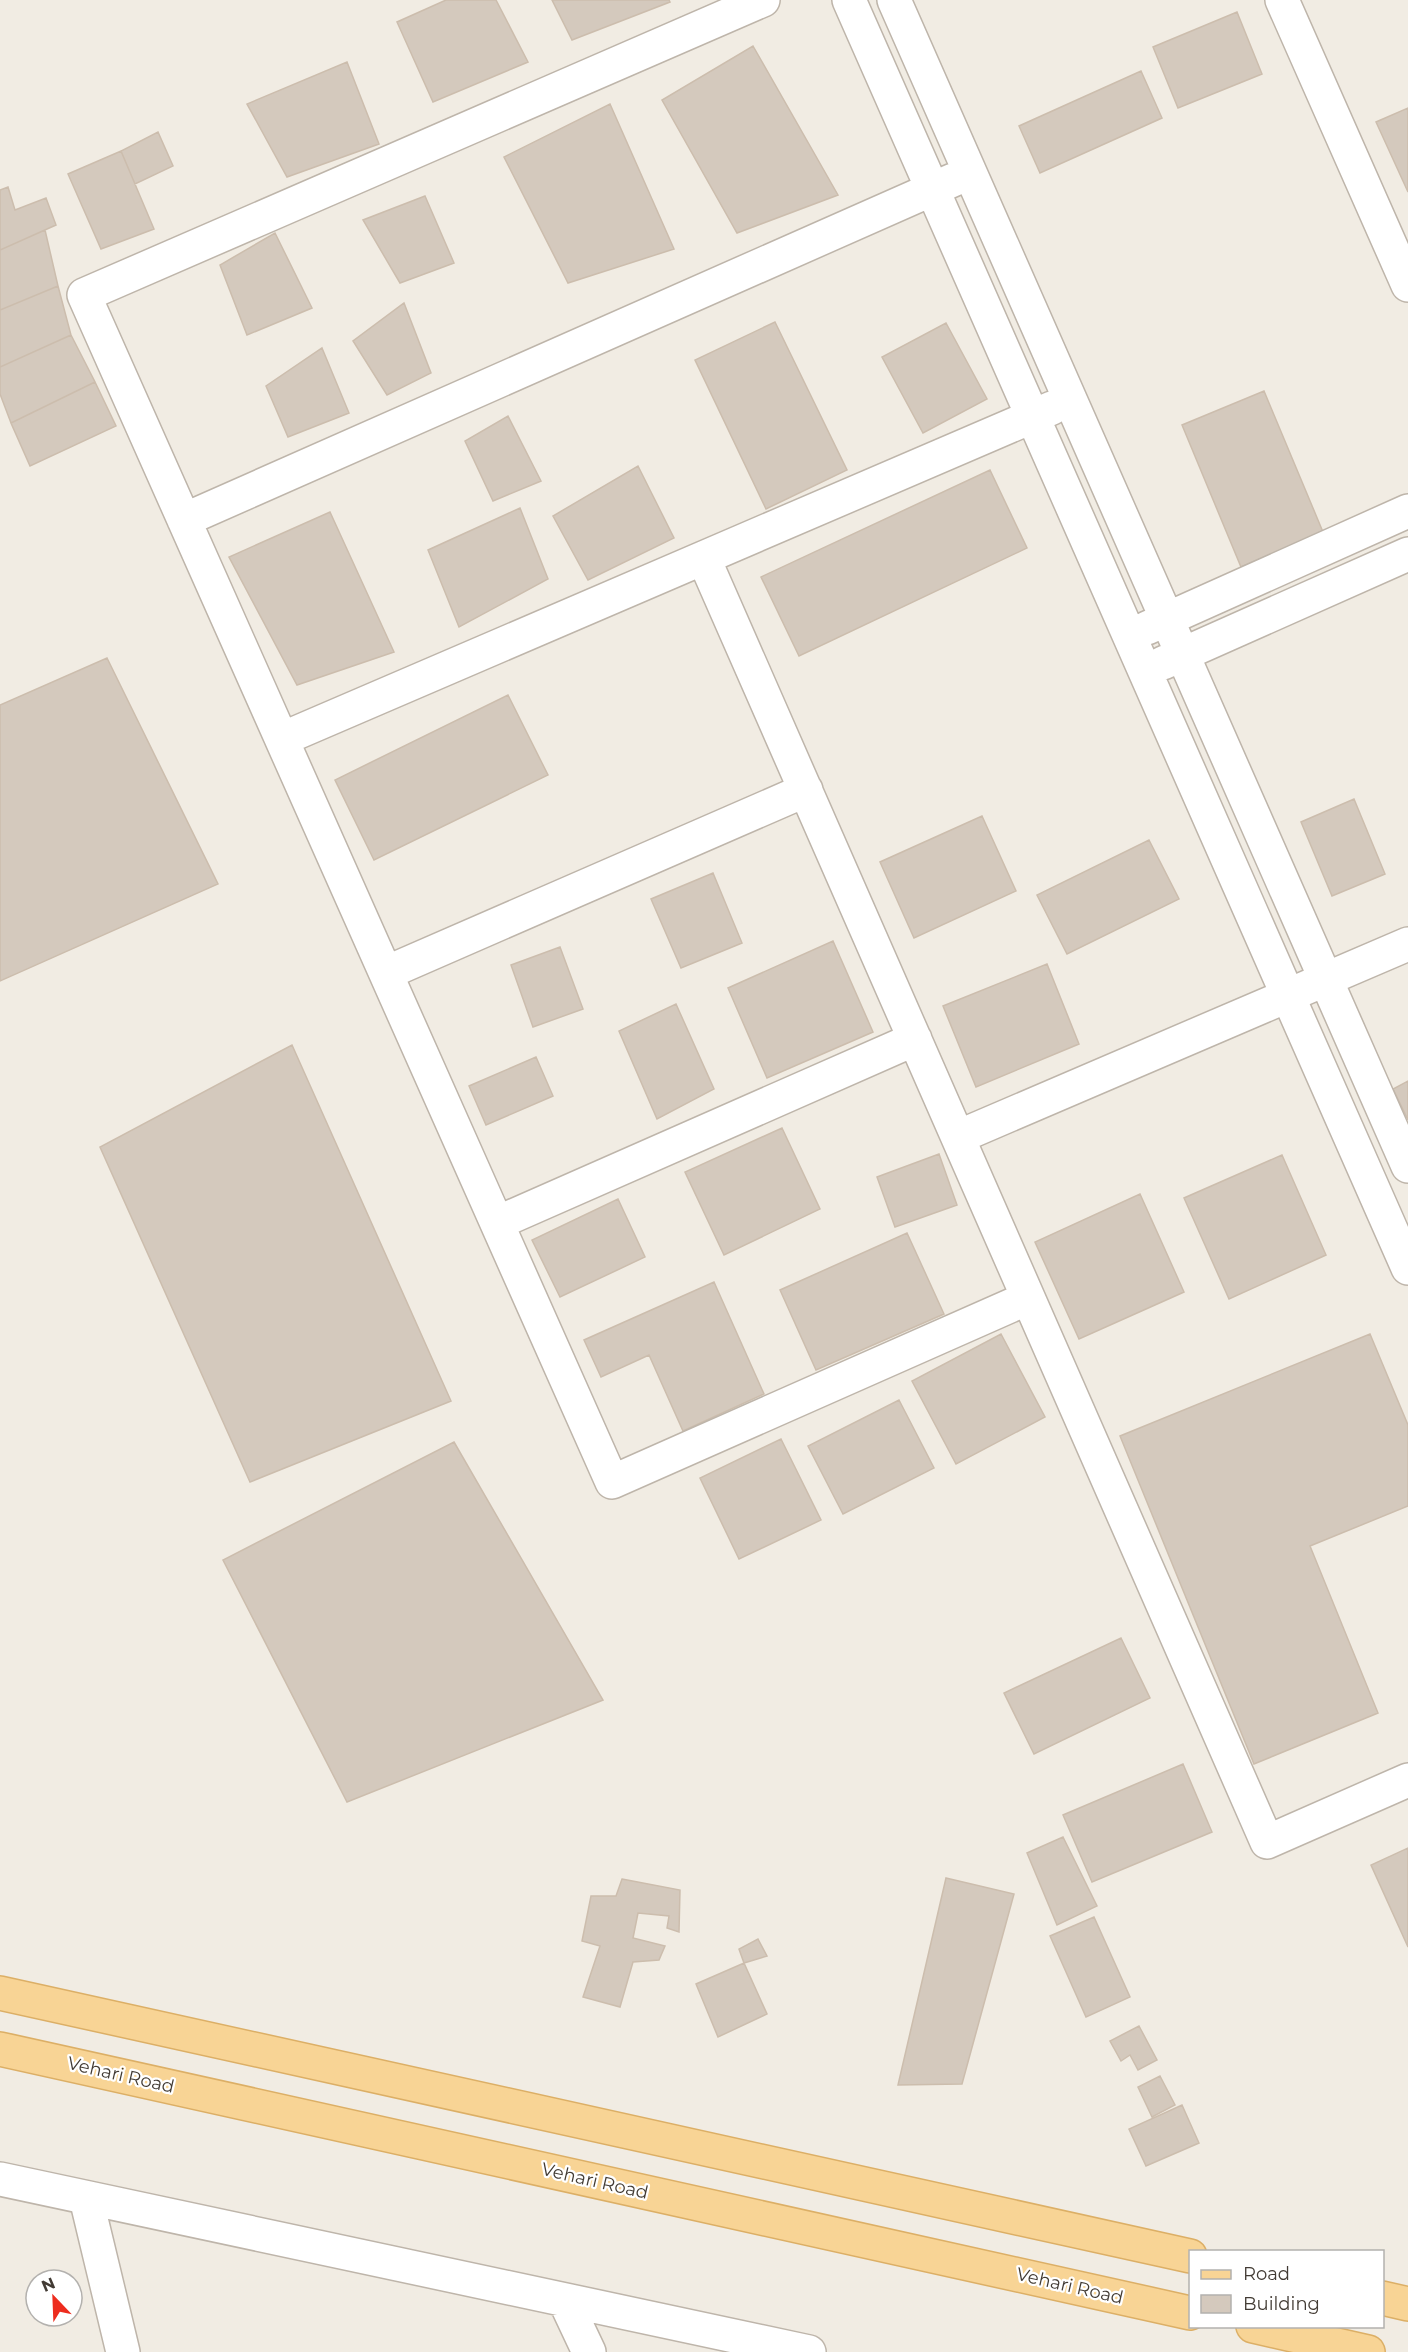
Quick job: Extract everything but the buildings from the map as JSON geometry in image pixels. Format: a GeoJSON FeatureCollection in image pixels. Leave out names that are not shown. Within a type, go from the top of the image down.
{"type":"FeatureCollection","features":[{"type":"Feature","properties":{"kind":"main road"},"geometry":{"type":"LineString","coordinates":[[0,1993],[1189,2256]]}},
{"type":"Feature","properties":{"kind":"main road","name":"Vehari Road"},"geometry":{"type":"LineString","coordinates":[[0,2049],[1189,2313]]}},
{"type":"Feature","properties":{"kind":"main road"},"geometry":{"type":"LineString","coordinates":[[1384,2298],[1408,2304]]}},
{"type":"Feature","properties":{"kind":"main road"},"geometry":{"type":"LineString","coordinates":[[1262,2328],[1368,2352]]}},
{"type":"Feature","properties":{"kind":"street"},"geometry":{"type":"LineString","coordinates":[[763,0],[84,295],[612,1482],[1028,1298]]}},
{"type":"Feature","properties":{"kind":"street"},"geometry":{"type":"LineString","coordinates":[[849,0],[1408,1268]]}},
{"type":"Feature","properties":{"kind":"street"},"geometry":{"type":"LineString","coordinates":[[894,0],[1408,1166]]}},
{"type":"Feature","properties":{"kind":"street"},"geometry":{"type":"LineString","coordinates":[[1282,0],[1408,285]]}},
{"type":"Feature","properties":{"kind":"street"},"geometry":{"type":"LineString","coordinates":[[184,520],[970,173]]}},
{"type":"Feature","properties":{"kind":"street"},"geometry":{"type":"LineString","coordinates":[[282,739],[704,559],[1070,399]]}},
{"type":"Feature","properties":{"kind":"street"},"geometry":{"type":"LineString","coordinates":[[1129,636],[1408,511]]}},
{"type":"Feature","properties":{"kind":"street"},"geometry":{"type":"LineString","coordinates":[[1145,671],[1408,554]]}},
{"type":"Feature","properties":{"kind":"street"},"geometry":{"type":"LineString","coordinates":[[704,559],[1267,1842],[1408,1780]]}},
{"type":"Feature","properties":{"kind":"street"},"geometry":{"type":"LineString","coordinates":[[386,973],[806,790]]}},
{"type":"Feature","properties":{"kind":"street"},"geometry":{"type":"LineString","coordinates":[[958,1137],[1327,981],[1408,944]]}},
{"type":"Feature","properties":{"kind":"street"},"geometry":{"type":"LineString","coordinates":[[497,1223],[915,1039]]}},
{"type":"Feature","properties":{"kind":"street"},"geometry":{"type":"LineString","coordinates":[[0,2179],[809,2352]]}},
{"type":"Feature","properties":{"kind":"street"},"geometry":{"type":"LineString","coordinates":[[86,2198],[123,2352]]}},
{"type":"Feature","properties":{"kind":"street"},"geometry":{"type":"LineString","coordinates":[[565,2301],[589,2352]]}}]}
